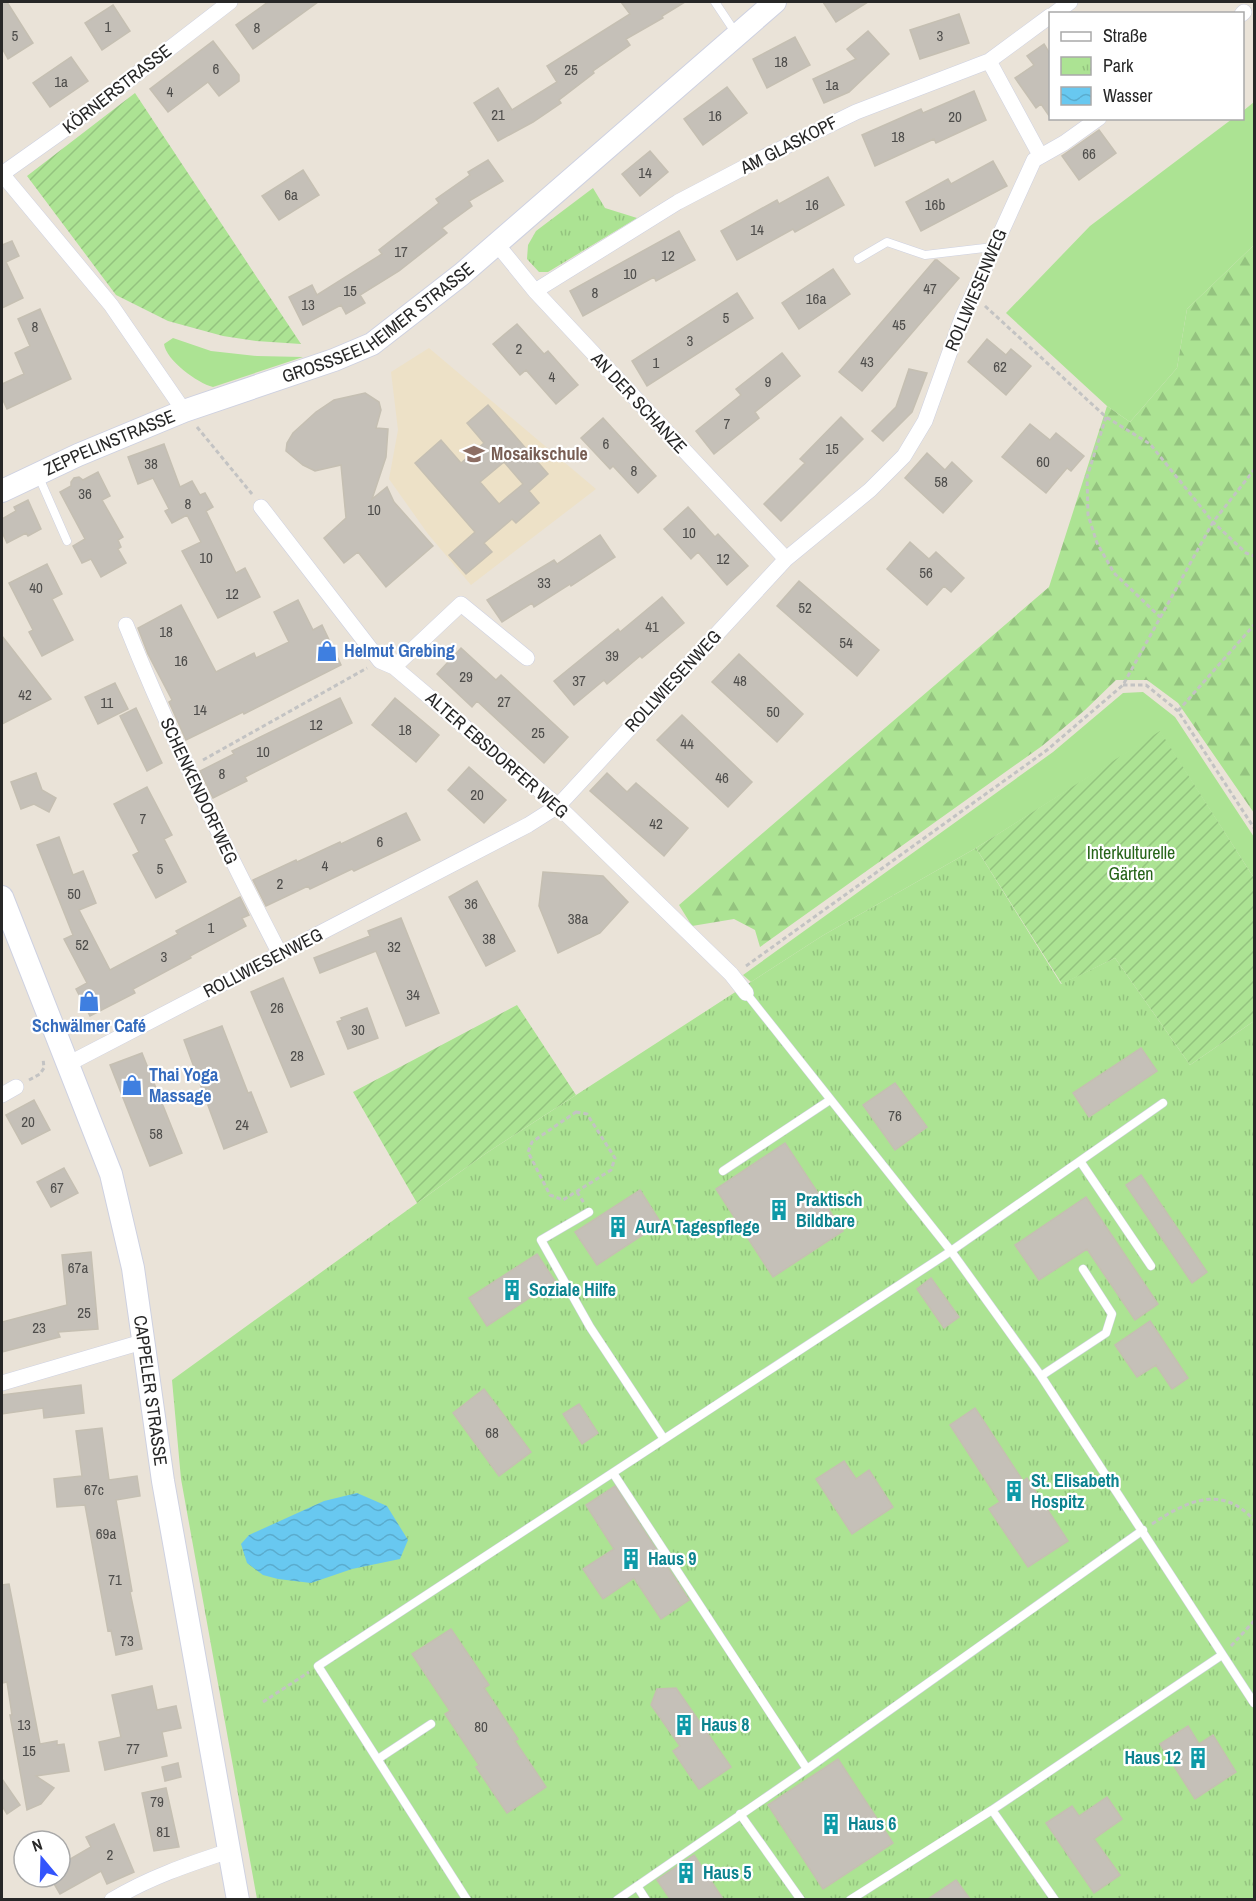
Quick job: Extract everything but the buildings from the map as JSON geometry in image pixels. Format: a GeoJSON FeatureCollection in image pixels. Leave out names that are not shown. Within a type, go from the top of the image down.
{"type":"FeatureCollection","features":[{"type":"Feature","properties":{"kind":"main road","name":"GROSSSEELHEIMER STRASSE"},"geometry":{"type":"LineString","coordinates":[[184,411],[334,360],[372,344],[462,274],[775,2]]}},
{"type":"Feature","properties":{"kind":"main road","name":"ZEPPELINSTRASSE"},"geometry":{"type":"LineString","coordinates":[[2,491],[184,411]]}},
{"type":"Feature","properties":{"kind":"main road","name":"CAPPELER STRASSE"},"geometry":{"type":"LineString","coordinates":[[2,897],[111,1173],[133,1268],[163,1481],[238,1899]]}},
{"type":"Feature","properties":{"kind":"street","name":"KÖRNERSTRASSE"},"geometry":{"type":"LineString","coordinates":[[2,174],[64,130],[230,2]]}},
{"type":"Feature","properties":{"kind":"street","name":"AM GLASKOPF"},"geometry":{"type":"LineString","coordinates":[[1056,12],[1070,2]]}},
{"type":"Feature","properties":{"kind":"street","name":"AM GLASKOPF"},"geometry":{"type":"LineString","coordinates":[[535,291],[678,202],[856,112],[990,61],[1049,17]]}},
{"type":"Feature","properties":{"kind":"street"},"geometry":{"type":"LineString","coordinates":[[990,61],[1040,155]]}},
{"type":"Feature","properties":{"kind":"street","name":"ROLLWIESENWEG"},"geometry":{"type":"LineString","coordinates":[[68,1064],[528,825],[558,806],[786,559],[870,490],[904,456],[925,421],[962,318],[1034,160],[1096,120]]}},
{"type":"Feature","properties":{"kind":"street"},"geometry":{"type":"LineString","coordinates":[[2,174],[111,305],[184,411]]}},
{"type":"Feature","properties":{"kind":"street","name":"AN DER SCHANZE"},"geometry":{"type":"LineString","coordinates":[[496,243],[535,291],[786,559]]}},
{"type":"Feature","properties":{"kind":"street","name":"ALTER EBSDORFER WEG"},"geometry":{"type":"LineString","coordinates":[[261,507],[387,664],[558,806],[731,974],[746,993]]}},
{"type":"Feature","properties":{"kind":"street"},"geometry":{"type":"LineString","coordinates":[[387,664],[461,604],[527,658]]}},
{"type":"Feature","properties":{"kind":"street","name":"SCHENKENDORFWEG"},"geometry":{"type":"LineString","coordinates":[[126,625],[154,697],[220,838],[280,954]]}},
{"type":"Feature","properties":{"kind":"street"},"geometry":{"type":"LineString","coordinates":[[2,1095],[16,1087]]}},
{"type":"Feature","properties":{"kind":"street"},"geometry":{"type":"LineString","coordinates":[[2,1383],[142,1342]]}},
{"type":"Feature","properties":{"kind":"street"},"geometry":{"type":"LineString","coordinates":[[112,1899],[169,1872],[228,1851]]}},
{"type":"Feature","properties":{"kind":"lane"},"geometry":{"type":"LineString","coordinates":[[715,2],[738,35]]}},
{"type":"Feature","properties":{"kind":"lane"},"geometry":{"type":"LineString","coordinates":[[858,259],[887,242],[925,255],[993,248]]}},
{"type":"Feature","properties":{"kind":"lane","name":"ZEPPELINSTRASSE"},"geometry":{"type":"LineString","coordinates":[[38,474],[67,541]]}},
{"type":"Feature","properties":{"kind":"lane"},"geometry":{"type":"LineString","coordinates":[[746,993],[951,1251],[1041,1376],[1254,1703]]}},
{"type":"Feature","properties":{"kind":"lane"},"geometry":{"type":"LineString","coordinates":[[723,1171],[830,1100]]}},
{"type":"Feature","properties":{"kind":"lane"},"geometry":{"type":"LineString","coordinates":[[467,1899],[318,1666],[951,1251],[1163,1103]]}},
{"type":"Feature","properties":{"kind":"lane"},"geometry":{"type":"LineString","coordinates":[[1080,1161],[1151,1266]]}},
{"type":"Feature","properties":{"kind":"lane"},"geometry":{"type":"LineString","coordinates":[[589,1212],[541,1240],[590,1328],[664,1439]]}},
{"type":"Feature","properties":{"kind":"lane"},"geometry":{"type":"LineString","coordinates":[[1041,1376],[1106,1333],[1112,1314],[1083,1269]]}},
{"type":"Feature","properties":{"kind":"lane"},"geometry":{"type":"LineString","coordinates":[[613,1473],[807,1769]]}},
{"type":"Feature","properties":{"kind":"lane"},"geometry":{"type":"LineString","coordinates":[[617,1899],[807,1769],[1143,1530]]}},
{"type":"Feature","properties":{"kind":"lane"},"geometry":{"type":"LineString","coordinates":[[850,1899],[992,1810],[1222,1655]]}},
{"type":"Feature","properties":{"kind":"lane"},"geometry":{"type":"LineString","coordinates":[[378,1759],[431,1724]]}},
{"type":"Feature","properties":{"kind":"lane"},"geometry":{"type":"LineString","coordinates":[[992,1810],[1055,1899]]}},
{"type":"Feature","properties":{"kind":"lane"},"geometry":{"type":"LineString","coordinates":[[740,1814],[801,1899]]}},
{"type":"Feature","properties":{"kind":"lane"},"geometry":{"type":"LineString","coordinates":[[637,1886],[646,1899]]}},
{"type":"Feature","properties":{"kind":"path"},"geometry":{"type":"LineString","coordinates":[[998,317],[1106,417],[1150,444],[1213,522],[1246,553],[1254,556]]}},
{"type":"Feature","properties":{"kind":"path"},"geometry":{"type":"LineString","coordinates":[[184,411],[240,477],[261,507]]}},
{"type":"Feature","properties":{"kind":"path"},"geometry":{"type":"LineString","coordinates":[[1106,417],[1087,477],[1088,515],[1097,543],[1114,573],[1160,617]]}},
{"type":"Feature","properties":{"kind":"path"},"geometry":{"type":"LineString","coordinates":[[731,974],[745,967],[1047,750],[1123,685],[1213,522],[1254,470]]}},
{"type":"Feature","properties":{"kind":"path"},"geometry":{"type":"LineString","coordinates":[[1178,711],[1254,625]]}},
{"type":"Feature","properties":{"kind":"path"},"geometry":{"type":"LineString","coordinates":[[188,768],[387,664]]}},
{"type":"Feature","properties":{"kind":"path"},"geometry":{"type":"LineString","coordinates":[[1123,685],[1146,685],[1178,711],[1254,828]]}},
{"type":"Feature","properties":{"kind":"path"},"geometry":{"type":"LineString","coordinates":[[40,1074],[44,1068]]}},
{"type":"Feature","properties":{"kind":"path"},"geometry":{"type":"LineString","coordinates":[[576,1112],[587,1114],[615,1158],[611,1170],[563,1200],[550,1195],[528,1152],[532,1142],[576,1112]]}},
{"type":"Feature","properties":{"kind":"path"},"geometry":{"type":"LineString","coordinates":[[1143,1530],[1178,1507],[1216,1498],[1242,1507],[1254,1520]]}},
{"type":"Feature","properties":{"kind":"path"},"geometry":{"type":"LineString","coordinates":[[1222,1655],[1254,1621]]}},
{"type":"Feature","properties":{"kind":"path"},"geometry":{"type":"LineString","coordinates":[[263,1702],[318,1666]]}},
{"type":"Feature","properties":{"kind":"shaded area","name":"Mosaikschule"},"geometry":{"type":"Polygon","coordinates":[[[429,348],[596,489],[471,585],[428,534],[389,479],[398,430],[391,372],[429,348]]]}},
{"type":"Feature","properties":{"kind":"green space"},"geometry":{"type":"Polygon","coordinates":[[[135,93],[301,344],[223,336],[168,321],[116,295],[27,176],[135,93]]]}},
{"type":"Feature","properties":{"kind":"green space"},"geometry":{"type":"Polygon","coordinates":[[[1254,102],[1254,245],[1187,309],[1177,368],[1130,422],[1107,406],[1006,313],[1090,226],[1231,120],[1244,120],[1244,110],[1254,102]]]}},
{"type":"Feature","properties":{"kind":"green space"},"geometry":{"type":"Polygon","coordinates":[[[593,188],[605,208],[637,218],[548,272],[539,272],[527,259],[528,245],[536,231],[593,188]]]}},
{"type":"Feature","properties":{"kind":"green space"},"geometry":{"type":"Polygon","coordinates":[[[1254,245],[1254,813],[1178,703],[1147,680],[1116,680],[1042,746],[760,947],[755,930],[734,919],[692,926],[679,905],[1049,587],[1107,406],[1130,422],[1177,368],[1187,309],[1254,245]]]}},
{"type":"Feature","properties":{"kind":"green space"},"geometry":{"type":"Polygon","coordinates":[[[173,338],[211,351],[257,356],[303,357],[213,387],[191,376],[170,357],[164,344],[173,338]]]}},
{"type":"Feature","properties":{"kind":"green space"},"geometry":{"type":"Polygon","coordinates":[[[1143,692],[1175,717],[1254,837],[1254,878],[1160,732],[976,848],[822,936],[751,982],[743,975],[1053,752],[1123,693],[1143,692]]]}},
{"type":"Feature","properties":{"kind":"green space","name":"Interkulturelle Gärten"},"geometry":{"type":"Polygon","coordinates":[[[1160,731],[1254,878],[1254,1021],[1190,1065],[1115,958],[1062,984],[976,848],[1160,731]]]}},
{"type":"Feature","properties":{"kind":"green space"},"geometry":{"type":"Polygon","coordinates":[[[976,848],[1061,984],[1115,958],[1190,1065],[1254,1021],[1254,1899],[257,1899],[181,1479],[172,1380],[485,1154],[822,936],[976,848]]]}},
{"type":"Feature","properties":{"kind":"green space"},"geometry":{"type":"Polygon","coordinates":[[[517,1005],[576,1095],[485,1154],[417,1203],[353,1092],[517,1005]]]}},
{"type":"Feature","properties":{"kind":"water"},"geometry":{"type":"Polygon","coordinates":[[[357,1493],[387,1506],[408,1540],[400,1559],[352,1569],[311,1583],[263,1575],[247,1563],[241,1544],[249,1535],[324,1501],[357,1493]]]}},
{"type":"Feature","properties":{"kind":"place","name":"Mosaikschule"},"geometry":{"type":"Point","coordinates":[474,454]}},
{"type":"Feature","properties":{"kind":"place","name":"Helmut Grebing"},"geometry":{"type":"Point","coordinates":[327,651]}},
{"type":"Feature","properties":{"kind":"place","name":"Schwälmer Café"},"geometry":{"type":"Point","coordinates":[89,1001]}},
{"type":"Feature","properties":{"kind":"place","name":"Thai Yoga Massage"},"geometry":{"type":"Point","coordinates":[132,1085]}},
{"type":"Feature","properties":{"kind":"place","name":"Praktisch Bildbare"},"geometry":{"type":"Point","coordinates":[779,1210]}},
{"type":"Feature","properties":{"kind":"place","name":"AurA Tagespflege"},"geometry":{"type":"Point","coordinates":[618,1227]}},
{"type":"Feature","properties":{"kind":"place","name":"Soziale Hilfe"},"geometry":{"type":"Point","coordinates":[512,1290]}},
{"type":"Feature","properties":{"kind":"place","name":"St. Elisabeth Hospitz"},"geometry":{"type":"Point","coordinates":[1014,1491]}},
{"type":"Feature","properties":{"kind":"place","name":"Haus 9"},"geometry":{"type":"Point","coordinates":[631,1559]}},
{"type":"Feature","properties":{"kind":"place","name":"Haus 8"},"geometry":{"type":"Point","coordinates":[684,1725]}},
{"type":"Feature","properties":{"kind":"place","name":"Haus 12"},"geometry":{"type":"Point","coordinates":[1198,1758]}},
{"type":"Feature","properties":{"kind":"place","name":"Haus 6"},"geometry":{"type":"Point","coordinates":[831,1824]}},
{"type":"Feature","properties":{"kind":"place","name":"Haus 5"},"geometry":{"type":"Point","coordinates":[686,1873]}}]}
